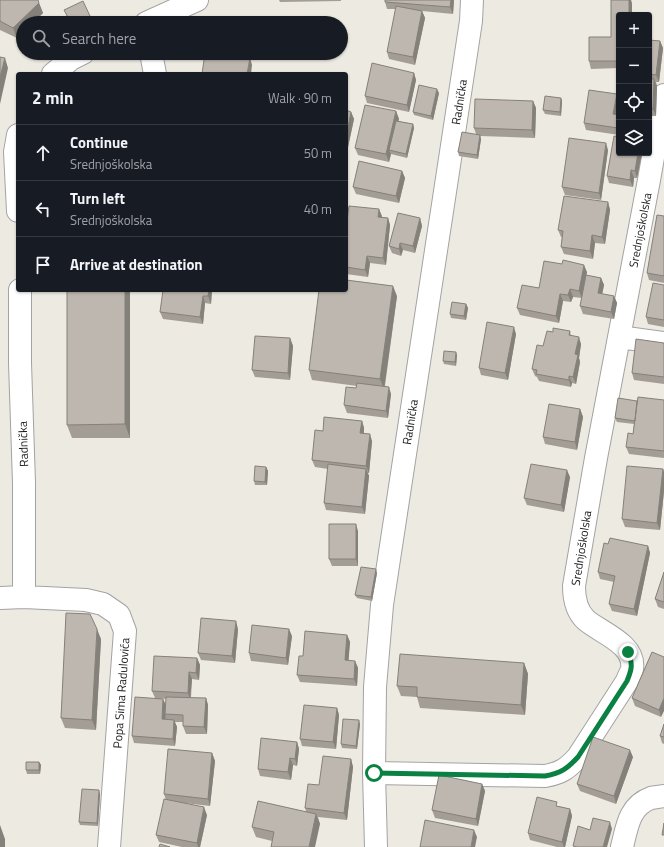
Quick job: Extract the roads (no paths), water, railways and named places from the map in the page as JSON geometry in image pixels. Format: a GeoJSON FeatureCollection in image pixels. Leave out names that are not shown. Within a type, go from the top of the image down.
{"type":"FeatureCollection","features":[{"type":"Feature","properties":{"kind":"street"},"geometry":{"type":"LineString","coordinates":[[162,16],[197,0]]}},
{"type":"Feature","properties":{"kind":"street","name":"Radnička"},"geometry":{"type":"LineString","coordinates":[[376,847],[374,773],[375,687],[382,605],[471,20],[472,0]]}},
{"type":"Feature","properties":{"kind":"street"},"geometry":{"type":"LineString","coordinates":[[55,72],[70,60]]}},
{"type":"Feature","properties":{"kind":"street"},"geometry":{"type":"LineString","coordinates":[[152,60],[155,72]]}},
{"type":"Feature","properties":{"kind":"street","name":"Srednjoškolska"},"geometry":{"type":"LineString","coordinates":[[374,773],[545,776],[555,774],[568,768],[578,757],[627,681],[632,670],[631,659],[628,652],[622,645],[585,619],[574,599],[574,586],[596,458],[642,215],[660,135],[664,95]]}},
{"type":"Feature","properties":{"kind":"street"},"geometry":{"type":"LineString","coordinates":[[16,146],[16,172]]}},
{"type":"Feature","properties":{"kind":"street"},"geometry":{"type":"LineString","coordinates":[[642,215],[664,219]]}},
{"type":"Feature","properties":{"kind":"street","name":"Radnička"},"geometry":{"type":"LineString","coordinates":[[20,292],[20,363],[24,483],[24,597]]}},
{"type":"Feature","properties":{"kind":"street"},"geometry":{"type":"LineString","coordinates":[[619,337],[664,343]]}},
{"type":"Feature","properties":{"kind":"street","name":"Popa Sima Radulovića"},"geometry":{"type":"LineString","coordinates":[[0,598],[24,597],[86,600],[103,604],[119,614],[125,630],[109,847]]}},
{"type":"Feature","properties":{"kind":"street"},"geometry":{"type":"LineString","coordinates":[[622,847],[629,819],[639,805],[652,798],[664,796]]}}]}
